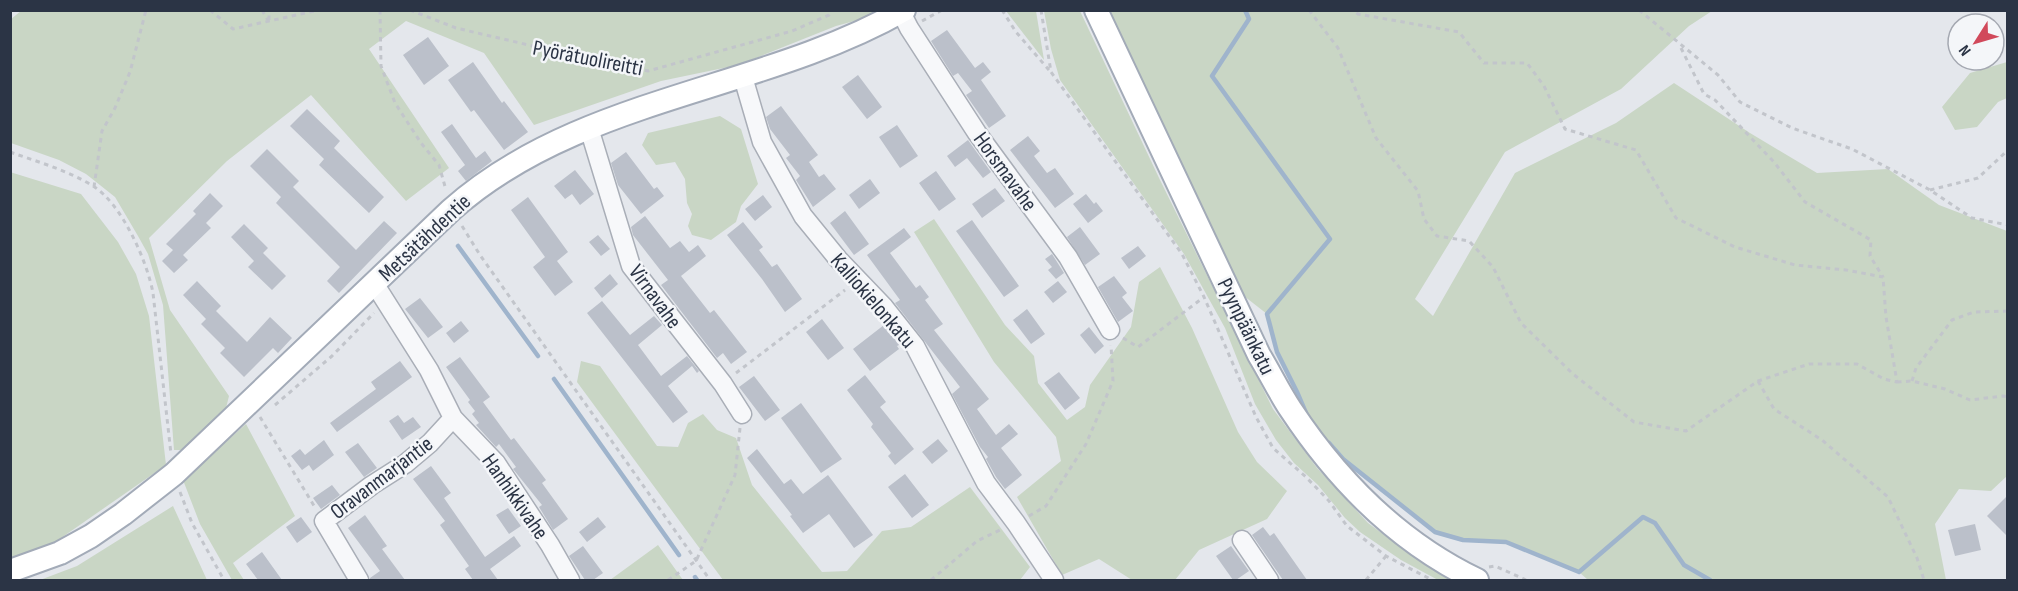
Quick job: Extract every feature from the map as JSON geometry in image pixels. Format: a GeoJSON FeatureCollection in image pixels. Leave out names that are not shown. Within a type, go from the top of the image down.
{"type":"FeatureCollection","features":[{"type":"Feature","properties":{"kind":"main road","name":"Pyynpäänkatu"},"geometry":{"type":"LineString","coordinates":[[1096,10],[1259,355],[1290,408],[1318,449],[1378,514],[1440,559],[1476,580]]}},
{"type":"Feature","properties":{"kind":"main road","name":"Metsätähdentie"},"geometry":{"type":"LineString","coordinates":[[10,571],[60,554],[91,536],[123,514],[254,410],[456,217],[484,183],[522,158],[590,128],[673,98],[743,77],[905,17]]}},
{"type":"Feature","properties":{"kind":"street","name":"Horsmavahe"},"geometry":{"type":"LineString","coordinates":[[905,17],[977,133],[1068,257],[1110,330]]}},
{"type":"Feature","properties":{"kind":"street","name":"Kalliokielonkatu"},"geometry":{"type":"LineString","coordinates":[[743,77],[762,142],[803,216],[858,281],[884,307],[915,346],[974,463],[1054,580]]}},
{"type":"Feature","properties":{"kind":"street","name":"Virnavahe"},"geometry":{"type":"LineString","coordinates":[[590,128],[631,266],[723,384],[742,414]]}},
{"type":"Feature","properties":{"kind":"street","name":"Oravanmarjantie"},"geometry":{"type":"LineString","coordinates":[[359,580],[324,521],[372,485],[405,464],[430,443],[453,418],[429,370],[380,292]]}},
{"type":"Feature","properties":{"kind":"street","name":"Hanhikkivahe"},"geometry":{"type":"LineString","coordinates":[[453,418],[496,463],[550,545],[570,580]]}},
{"type":"Feature","properties":{"kind":"street"},"geometry":{"type":"LineString","coordinates":[[1242,540],[1269,580]]}},
{"type":"Feature","properties":{"kind":"path"},"geometry":{"type":"LineString","coordinates":[[94,187],[102,131],[115,108],[130,72],[146,10]]}},
{"type":"Feature","properties":{"kind":"path"},"geometry":{"type":"LineString","coordinates":[[210,10],[233,29],[319,10]]}},
{"type":"Feature","properties":{"kind":"path"},"geometry":{"type":"LineString","coordinates":[[262,10],[269,22]]}},
{"type":"Feature","properties":{"kind":"path"},"geometry":{"type":"LineString","coordinates":[[269,10],[269,22]]}},
{"type":"Feature","properties":{"kind":"path"},"geometry":{"type":"LineString","coordinates":[[380,10],[381,66],[395,103],[421,143],[439,165],[456,217],[480,255],[710,580]]}},
{"type":"Feature","properties":{"kind":"path","name":"Pyörätuolireitti"},"geometry":{"type":"LineString","coordinates":[[410,10],[456,28],[550,51],[648,71],[792,31],[829,15],[832,10]]}},
{"type":"Feature","properties":{"kind":"path"},"geometry":{"type":"LineString","coordinates":[[905,17],[942,10]]}},
{"type":"Feature","properties":{"kind":"path"},"geometry":{"type":"LineString","coordinates":[[1002,10],[1016,32],[1051,72],[1182,254],[1204,297],[1256,417],[1273,448],[1329,501],[1347,526],[1386,556],[1432,580]]}},
{"type":"Feature","properties":{"kind":"path"},"geometry":{"type":"LineString","coordinates":[[1041,10],[1051,72]]}},
{"type":"Feature","properties":{"kind":"path"},"geometry":{"type":"LineString","coordinates":[[1309,10],[1338,48],[1376,138],[1418,190],[1424,219],[1437,236],[1468,241],[1477,249],[1493,267],[1521,323],[1572,374],[1634,422],[1686,431],[1758,381],[1809,364],[1857,364],[1884,379],[1897,382],[1912,381],[1945,389],[1970,400],[2003,396],[2007,398]]}},
{"type":"Feature","properties":{"kind":"path"},"geometry":{"type":"LineString","coordinates":[[1353,10],[1358,14],[1459,32],[1484,63],[1527,63],[1544,86],[1565,129],[1636,150],[1676,218],[1736,247],[1795,265],[1846,270],[1882,277]]}},
{"type":"Feature","properties":{"kind":"path"},"geometry":{"type":"LineString","coordinates":[[1639,10],[1718,75],[1740,102],[1792,128],[1852,149],[1930,190],[1972,218],[2007,225]]}},
{"type":"Feature","properties":{"kind":"path"},"geometry":{"type":"LineString","coordinates":[[1680,46],[1704,94],[1715,100],[1774,162],[1804,202],[1871,240],[1870,256],[1882,277],[1897,382]]}},
{"type":"Feature","properties":{"kind":"path"},"geometry":{"type":"LineString","coordinates":[[1930,190],[1978,178],[2007,150]]}},
{"type":"Feature","properties":{"kind":"path"},"geometry":{"type":"LineString","coordinates":[[10,152],[54,167],[94,187],[111,203],[126,224],[141,252],[150,274],[153,293],[174,474],[192,523],[224,580]]}},
{"type":"Feature","properties":{"kind":"path"},"geometry":{"type":"LineString","coordinates":[[723,384],[858,281]]}},
{"type":"Feature","properties":{"kind":"path"},"geometry":{"type":"LineString","coordinates":[[252,425],[254,410],[332,356],[380,292]]}},
{"type":"Feature","properties":{"kind":"path"},"geometry":{"type":"LineString","coordinates":[[1110,330],[1138,347],[1204,297]]}},
{"type":"Feature","properties":{"kind":"path"},"geometry":{"type":"LineString","coordinates":[[1912,381],[1916,368],[1952,321],[1974,312],[2007,311]]}},
{"type":"Feature","properties":{"kind":"path"},"geometry":{"type":"LineString","coordinates":[[931,580],[976,541],[1046,506],[1086,444],[1113,381],[1110,330]]}},
{"type":"Feature","properties":{"kind":"path"},"geometry":{"type":"LineString","coordinates":[[1758,381],[1774,410],[1822,440],[1887,497],[1917,558],[1924,580]]}},
{"type":"Feature","properties":{"kind":"path"},"geometry":{"type":"LineString","coordinates":[[254,410],[324,521]]}},
{"type":"Feature","properties":{"kind":"path"},"geometry":{"type":"LineString","coordinates":[[669,580],[696,561],[735,475],[742,414]]}},
{"type":"Feature","properties":{"kind":"path"},"geometry":{"type":"LineString","coordinates":[[1366,580],[1386,556]]}},
{"type":"Feature","properties":{"kind":"path"},"geometry":{"type":"LineString","coordinates":[[1476,580],[1485,567],[1495,566],[1526,580]]}},
{"type":"Feature","properties":{"kind":"green space"},"geometry":{"type":"Polygon","coordinates":[[[22,10],[885,11],[836,26],[738,65],[661,81],[534,125],[484,53],[406,21],[369,49],[449,168],[406,201],[311,95],[227,161],[149,238],[170,310],[229,396],[225,412],[183,450],[174,450],[163,305],[148,254],[115,197],[86,174],[59,160],[11,143],[10,20],[22,10]]]}},
{"type":"Feature","properties":{"kind":"green space"},"geometry":{"type":"Polygon","coordinates":[[[1006,11],[1036,11],[1044,60],[1006,11]]]}},
{"type":"Feature","properties":{"kind":"green space"},"geometry":{"type":"Polygon","coordinates":[[[1044,11],[1080,11],[1273,409],[1317,468],[1368,523],[1425,565],[1452,580],[1438,580],[1401,560],[1360,532],[1345,518],[1318,485],[1294,463],[1276,440],[1255,404],[1225,328],[1184,254],[1060,80],[1044,11]]]}},
{"type":"Feature","properties":{"kind":"green space"},"geometry":{"type":"Polygon","coordinates":[[[1107,11],[1712,11],[1689,26],[1621,89],[1505,152],[1415,299],[1433,316],[1515,173],[1616,123],[1674,83],[1750,133],[1817,173],[1888,169],[1939,205],[2007,231],[2007,476],[1991,491],[1959,489],[1935,524],[1946,580],[1588,580],[1579,572],[1506,542],[1463,540],[1435,532],[1343,459],[1308,420],[1277,352],[1267,314],[1244,296],[1107,11]]]}},
{"type":"Feature","properties":{"kind":"green space"},"geometry":{"type":"Polygon","coordinates":[[[2006,62],[2007,98],[1998,102],[1977,127],[1955,130],[1942,107],[1970,73],[2006,72],[2006,62]]]}},
{"type":"Feature","properties":{"kind":"green space"},"geometry":{"type":"Polygon","coordinates":[[[720,116],[741,129],[758,184],[741,206],[736,222],[711,240],[692,235],[688,226],[692,214],[687,203],[685,179],[675,162],[656,165],[642,145],[648,133],[720,116]]]}},
{"type":"Feature","properties":{"kind":"green space"},"geometry":{"type":"Polygon","coordinates":[[[10,172],[81,194],[118,242],[136,274],[149,316],[166,465],[51,545],[10,559],[10,172]]]}},
{"type":"Feature","properties":{"kind":"green space"},"geometry":{"type":"Polygon","coordinates":[[[934,219],[1005,325],[1034,356],[1038,383],[1067,420],[1085,407],[1090,385],[1131,327],[1139,282],[1160,267],[1192,328],[1238,432],[1257,462],[1287,491],[1267,519],[1199,550],[1175,580],[1132,580],[1099,559],[1062,575],[1017,497],[1061,461],[1056,437],[994,362],[914,232],[934,219]]]}},
{"type":"Feature","properties":{"kind":"green space"},"geometry":{"type":"Polygon","coordinates":[[[581,361],[600,366],[657,446],[678,447],[688,423],[703,414],[717,430],[736,438],[752,485],[822,572],[847,571],[882,531],[911,527],[970,487],[1030,567],[1020,580],[723,580],[577,382],[581,361]]]}},
{"type":"Feature","properties":{"kind":"green space"},"geometry":{"type":"Polygon","coordinates":[[[246,424],[295,516],[233,563],[244,580],[232,580],[200,524],[183,480],[246,424]]]}},
{"type":"Feature","properties":{"kind":"green space"},"geometry":{"type":"Polygon","coordinates":[[[173,506],[207,580],[40,580],[77,566],[173,506]]]}},
{"type":"Feature","properties":{"kind":"green space"},"geometry":{"type":"Polygon","coordinates":[[[658,545],[683,580],[610,580],[658,545]]]}},
{"type":"Feature","properties":{"kind":"building"},"geometry":{"type":"Polygon","coordinates":[[[947,30],[975,68],[983,62],[991,72],[981,80],[1006,116],[989,128],[966,95],[972,91],[958,73],[953,76],[931,41],[947,30]]]}},
{"type":"Feature","properties":{"kind":"building"},"geometry":{"type":"Polygon","coordinates":[[[428,37],[449,66],[424,85],[403,55],[428,37]]]}},
{"type":"Feature","properties":{"kind":"building"},"geometry":{"type":"Polygon","coordinates":[[[473,62],[502,103],[504,101],[528,132],[504,150],[474,110],[471,112],[448,80],[473,62]]]}},
{"type":"Feature","properties":{"kind":"building"},"geometry":{"type":"Polygon","coordinates":[[[858,75],[882,107],[867,119],[842,87],[858,75]]]}},
{"type":"Feature","properties":{"kind":"building"},"geometry":{"type":"Polygon","coordinates":[[[781,106],[818,155],[809,162],[819,177],[824,174],[836,189],[813,207],[796,180],[800,176],[786,158],[790,155],[770,129],[766,117],[781,106]]]}},
{"type":"Feature","properties":{"kind":"building"},"geometry":{"type":"Polygon","coordinates":[[[307,109],[340,141],[334,148],[384,197],[369,213],[319,165],[324,159],[290,126],[307,109]]]}},
{"type":"Feature","properties":{"kind":"building"},"geometry":{"type":"Polygon","coordinates":[[[452,124],[476,158],[485,151],[492,161],[466,181],[458,171],[465,165],[441,132],[452,124]]]}},
{"type":"Feature","properties":{"kind":"building"},"geometry":{"type":"Polygon","coordinates":[[[897,125],[918,156],[900,168],[879,137],[897,125]]]}},
{"type":"Feature","properties":{"kind":"building"},"geometry":{"type":"Polygon","coordinates":[[[1028,136],[1040,151],[1034,156],[1047,173],[1055,168],[1074,194],[1055,208],[1010,150],[1028,136]]]}},
{"type":"Feature","properties":{"kind":"building"},"geometry":{"type":"Polygon","coordinates":[[[968,140],[991,172],[983,178],[967,158],[955,167],[947,156],[968,140]]]}},
{"type":"Feature","properties":{"kind":"building"},"geometry":{"type":"Polygon","coordinates":[[[267,149],[299,181],[293,187],[356,250],[384,221],[397,233],[339,293],[327,281],[340,267],[276,203],[281,197],[250,166],[267,149]]]}},
{"type":"Feature","properties":{"kind":"building"},"geometry":{"type":"Polygon","coordinates":[[[626,152],[654,189],[657,187],[664,196],[641,214],[618,185],[611,163],[626,152]]]}},
{"type":"Feature","properties":{"kind":"building"},"geometry":{"type":"Polygon","coordinates":[[[575,170],[594,194],[580,205],[572,194],[565,199],[554,186],[575,170]]]}},
{"type":"Feature","properties":{"kind":"building"},"geometry":{"type":"Polygon","coordinates":[[[936,171],[956,199],[939,211],[919,183],[936,171]]]}},
{"type":"Feature","properties":{"kind":"building"},"geometry":{"type":"Polygon","coordinates":[[[870,179],[880,193],[859,209],[849,195],[870,179]]]}},
{"type":"Feature","properties":{"kind":"building"},"geometry":{"type":"Polygon","coordinates":[[[995,188],[1005,201],[982,218],[972,204],[995,188]]]}},
{"type":"Feature","properties":{"kind":"building"},"geometry":{"type":"Polygon","coordinates":[[[210,193],[223,206],[206,223],[211,228],[183,255],[188,260],[174,273],[162,261],[173,250],[166,244],[196,214],[193,211],[210,193]]]}},
{"type":"Feature","properties":{"kind":"building"},"geometry":{"type":"Polygon","coordinates":[[[1086,194],[1103,211],[1088,223],[1073,204],[1086,194]]]}},
{"type":"Feature","properties":{"kind":"building"},"geometry":{"type":"Polygon","coordinates":[[[763,195],[772,207],[755,221],[745,209],[763,195]]]}},
{"type":"Feature","properties":{"kind":"building"},"geometry":{"type":"Polygon","coordinates":[[[528,197],[568,252],[557,261],[573,282],[555,296],[533,267],[545,257],[511,210],[528,197]]]}},
{"type":"Feature","properties":{"kind":"building"},"geometry":{"type":"Polygon","coordinates":[[[845,211],[869,244],[854,255],[830,223],[845,211]]]}},
{"type":"Feature","properties":{"kind":"building"},"geometry":{"type":"Polygon","coordinates":[[[645,216],[670,248],[680,241],[689,252],[698,245],[706,256],[681,276],[710,313],[714,310],[747,352],[731,364],[723,353],[717,358],[661,285],[668,280],[633,235],[631,227],[645,216]]]}},
{"type":"Feature","properties":{"kind":"building"},"geometry":{"type":"Polygon","coordinates":[[[972,220],[1019,286],[1004,297],[956,231],[972,220]]]}},
{"type":"Feature","properties":{"kind":"building"},"geometry":{"type":"Polygon","coordinates":[[[743,222],[763,247],[759,250],[772,267],[777,264],[802,299],[785,312],[727,235],[743,222]]]}},
{"type":"Feature","properties":{"kind":"building"},"geometry":{"type":"Polygon","coordinates":[[[244,224],[268,248],[263,253],[286,276],[272,290],[248,267],[254,261],[231,237],[244,224]]]}},
{"type":"Feature","properties":{"kind":"building"},"geometry":{"type":"Polygon","coordinates":[[[1080,227],[1100,254],[1085,265],[1067,237],[1080,227]]]}},
{"type":"Feature","properties":{"kind":"building"},"geometry":{"type":"Polygon","coordinates":[[[904,228],[911,237],[890,253],[916,288],[920,285],[929,297],[925,300],[943,324],[934,330],[989,399],[977,409],[996,435],[1009,424],[1018,434],[1001,448],[1022,475],[1005,489],[996,477],[986,459],[988,457],[980,447],[952,394],[960,387],[895,303],[900,300],[867,255],[904,228]]]}},
{"type":"Feature","properties":{"kind":"building"},"geometry":{"type":"Polygon","coordinates":[[[598,235],[610,249],[601,256],[589,242],[598,235]]]}},
{"type":"Feature","properties":{"kind":"building"},"geometry":{"type":"Polygon","coordinates":[[[1138,246],[1146,256],[1129,269],[1121,258],[1138,246]]]}},
{"type":"Feature","properties":{"kind":"building"},"geometry":{"type":"Polygon","coordinates":[[[1052,254],[1064,273],[1056,279],[1048,270],[1052,267],[1045,259],[1052,254]]]}},
{"type":"Feature","properties":{"kind":"building"},"geometry":{"type":"Polygon","coordinates":[[[610,274],[618,284],[602,298],[594,288],[610,274]]]}},
{"type":"Feature","properties":{"kind":"building"},"geometry":{"type":"Polygon","coordinates":[[[1114,276],[1127,293],[1122,297],[1133,311],[1118,322],[1098,287],[1114,276]]]}},
{"type":"Feature","properties":{"kind":"building"},"geometry":{"type":"Polygon","coordinates":[[[197,281],[221,306],[216,311],[247,342],[270,317],[292,338],[278,353],[273,348],[244,377],[220,353],[225,348],[201,324],[206,319],[183,295],[197,281]]]}},
{"type":"Feature","properties":{"kind":"building"},"geometry":{"type":"Polygon","coordinates":[[[1058,281],[1067,292],[1053,303],[1044,292],[1058,281]]]}},
{"type":"Feature","properties":{"kind":"building"},"geometry":{"type":"Polygon","coordinates":[[[420,298],[443,327],[428,338],[405,309],[420,298]]]}},
{"type":"Feature","properties":{"kind":"building"},"geometry":{"type":"Polygon","coordinates":[[[602,301],[630,335],[654,316],[662,325],[638,345],[661,376],[687,356],[699,371],[697,373],[692,366],[668,386],[688,412],[673,423],[587,313],[602,301]]]}},
{"type":"Feature","properties":{"kind":"building"},"geometry":{"type":"Polygon","coordinates":[[[1027,309],[1045,334],[1031,344],[1013,320],[1027,309]]]}},
{"type":"Feature","properties":{"kind":"building"},"geometry":{"type":"Polygon","coordinates":[[[822,319],[844,348],[828,360],[806,332],[822,319]]]}},
{"type":"Feature","properties":{"kind":"building"},"geometry":{"type":"Polygon","coordinates":[[[461,321],[469,331],[454,343],[446,333],[461,321]]]}},
{"type":"Feature","properties":{"kind":"building"},"geometry":{"type":"Polygon","coordinates":[[[884,325],[899,345],[897,346],[899,349],[870,371],[853,349],[884,325]]]}},
{"type":"Feature","properties":{"kind":"building"},"geometry":{"type":"Polygon","coordinates":[[[1089,327],[1104,346],[1095,354],[1080,335],[1089,327]]]}},
{"type":"Feature","properties":{"kind":"building"},"geometry":{"type":"Polygon","coordinates":[[[460,357],[490,397],[483,402],[511,440],[514,438],[546,480],[542,483],[568,519],[553,530],[539,507],[542,505],[513,469],[516,467],[499,444],[496,447],[476,425],[479,423],[472,414],[475,411],[468,402],[470,400],[446,367],[460,357]]]}},
{"type":"Feature","properties":{"kind":"building"},"geometry":{"type":"Polygon","coordinates":[[[400,361],[412,377],[337,432],[330,423],[376,389],[371,382],[400,361]]]}},
{"type":"Feature","properties":{"kind":"building"},"geometry":{"type":"Polygon","coordinates":[[[1059,372],[1080,398],[1065,410],[1044,383],[1059,372]]]}},
{"type":"Feature","properties":{"kind":"building"},"geometry":{"type":"Polygon","coordinates":[[[865,375],[886,402],[880,407],[914,449],[895,465],[888,456],[891,453],[871,427],[873,424],[847,390],[865,375]]]}},
{"type":"Feature","properties":{"kind":"building"},"geometry":{"type":"Polygon","coordinates":[[[754,376],[780,410],[765,421],[739,387],[754,376]]]}},
{"type":"Feature","properties":{"kind":"building"},"geometry":{"type":"Polygon","coordinates":[[[801,403],[842,459],[821,473],[781,418],[801,403]]]}},
{"type":"Feature","properties":{"kind":"building"},"geometry":{"type":"Polygon","coordinates":[[[398,415],[404,423],[413,417],[421,427],[402,440],[389,421],[398,415]]]}},
{"type":"Feature","properties":{"kind":"building"},"geometry":{"type":"Polygon","coordinates":[[[938,439],[948,451],[932,464],[922,452],[938,439]]]}},
{"type":"Feature","properties":{"kind":"building"},"geometry":{"type":"Polygon","coordinates":[[[324,440],[334,455],[313,471],[309,465],[302,470],[291,456],[300,449],[305,455],[324,440]]]}},
{"type":"Feature","properties":{"kind":"building"},"geometry":{"type":"Polygon","coordinates":[[[358,443],[377,468],[364,477],[345,452],[358,443]]]}},
{"type":"Feature","properties":{"kind":"building"},"geometry":{"type":"Polygon","coordinates":[[[757,449],[784,484],[791,479],[803,494],[828,475],[873,535],[854,548],[829,514],[803,533],[790,516],[792,515],[747,458],[757,449]]]}},
{"type":"Feature","properties":{"kind":"building"},"geometry":{"type":"Polygon","coordinates":[[[431,466],[451,493],[444,498],[485,557],[514,536],[521,546],[490,569],[498,580],[473,580],[465,569],[469,566],[440,525],[445,521],[413,479],[431,466]]]}},
{"type":"Feature","properties":{"kind":"building"},"geometry":{"type":"Polygon","coordinates":[[[905,474],[929,505],[912,518],[888,487],[905,474]]]}},
{"type":"Feature","properties":{"kind":"building"},"geometry":{"type":"Polygon","coordinates":[[[332,485],[340,495],[321,509],[313,498],[332,485]]]}},
{"type":"Feature","properties":{"kind":"building"},"geometry":{"type":"Polygon","coordinates":[[[2007,496],[2007,536],[1987,516],[2007,496]]]}},
{"type":"Feature","properties":{"kind":"building"},"geometry":{"type":"Polygon","coordinates":[[[508,508],[521,526],[509,534],[496,515],[508,508]]]}},
{"type":"Feature","properties":{"kind":"building"},"geometry":{"type":"Polygon","coordinates":[[[365,515],[387,546],[382,549],[405,580],[370,580],[380,571],[348,528],[365,515]]]}},
{"type":"Feature","properties":{"kind":"building"},"geometry":{"type":"Polygon","coordinates":[[[301,517],[312,532],[297,543],[286,527],[301,517]]]}},
{"type":"Feature","properties":{"kind":"building"},"geometry":{"type":"Polygon","coordinates":[[[598,517],[606,527],[587,542],[579,532],[598,517]]]}},
{"type":"Feature","properties":{"kind":"building"},"geometry":{"type":"Polygon","coordinates":[[[1975,524],[1981,550],[1955,556],[1948,530],[1975,524]]]}},
{"type":"Feature","properties":{"kind":"building"},"geometry":{"type":"Polygon","coordinates":[[[1263,527],[1270,536],[1274,533],[1307,580],[1283,580],[1252,535],[1263,527]]]}},
{"type":"Feature","properties":{"kind":"building"},"geometry":{"type":"Polygon","coordinates":[[[583,546],[603,573],[593,580],[585,580],[569,556],[583,546]]]}},
{"type":"Feature","properties":{"kind":"building"},"geometry":{"type":"Polygon","coordinates":[[[1231,546],[1249,571],[1236,580],[1233,580],[1216,556],[1231,546]]]}},
{"type":"Feature","properties":{"kind":"building"},"geometry":{"type":"Polygon","coordinates":[[[262,552],[282,580],[258,580],[246,564],[262,552]]]}},
{"type":"Feature","properties":{"kind":"waterway"},"geometry":{"type":"LineString","coordinates":[[1245,10],[1249,19],[1212,76],[1330,239],[1267,314],[1277,352],[1306,413]]}},
{"type":"Feature","properties":{"kind":"waterway"},"geometry":{"type":"LineString","coordinates":[[458,246],[538,356]]}},
{"type":"Feature","properties":{"kind":"waterway"},"geometry":{"type":"LineString","coordinates":[[554,379],[679,555]]}},
{"type":"Feature","properties":{"kind":"waterway"},"geometry":{"type":"LineString","coordinates":[[1329,443],[1343,459],[1435,532],[1463,540],[1506,542],[1579,572],[1643,517],[1655,523],[1684,565],[1710,580]]}}]}
